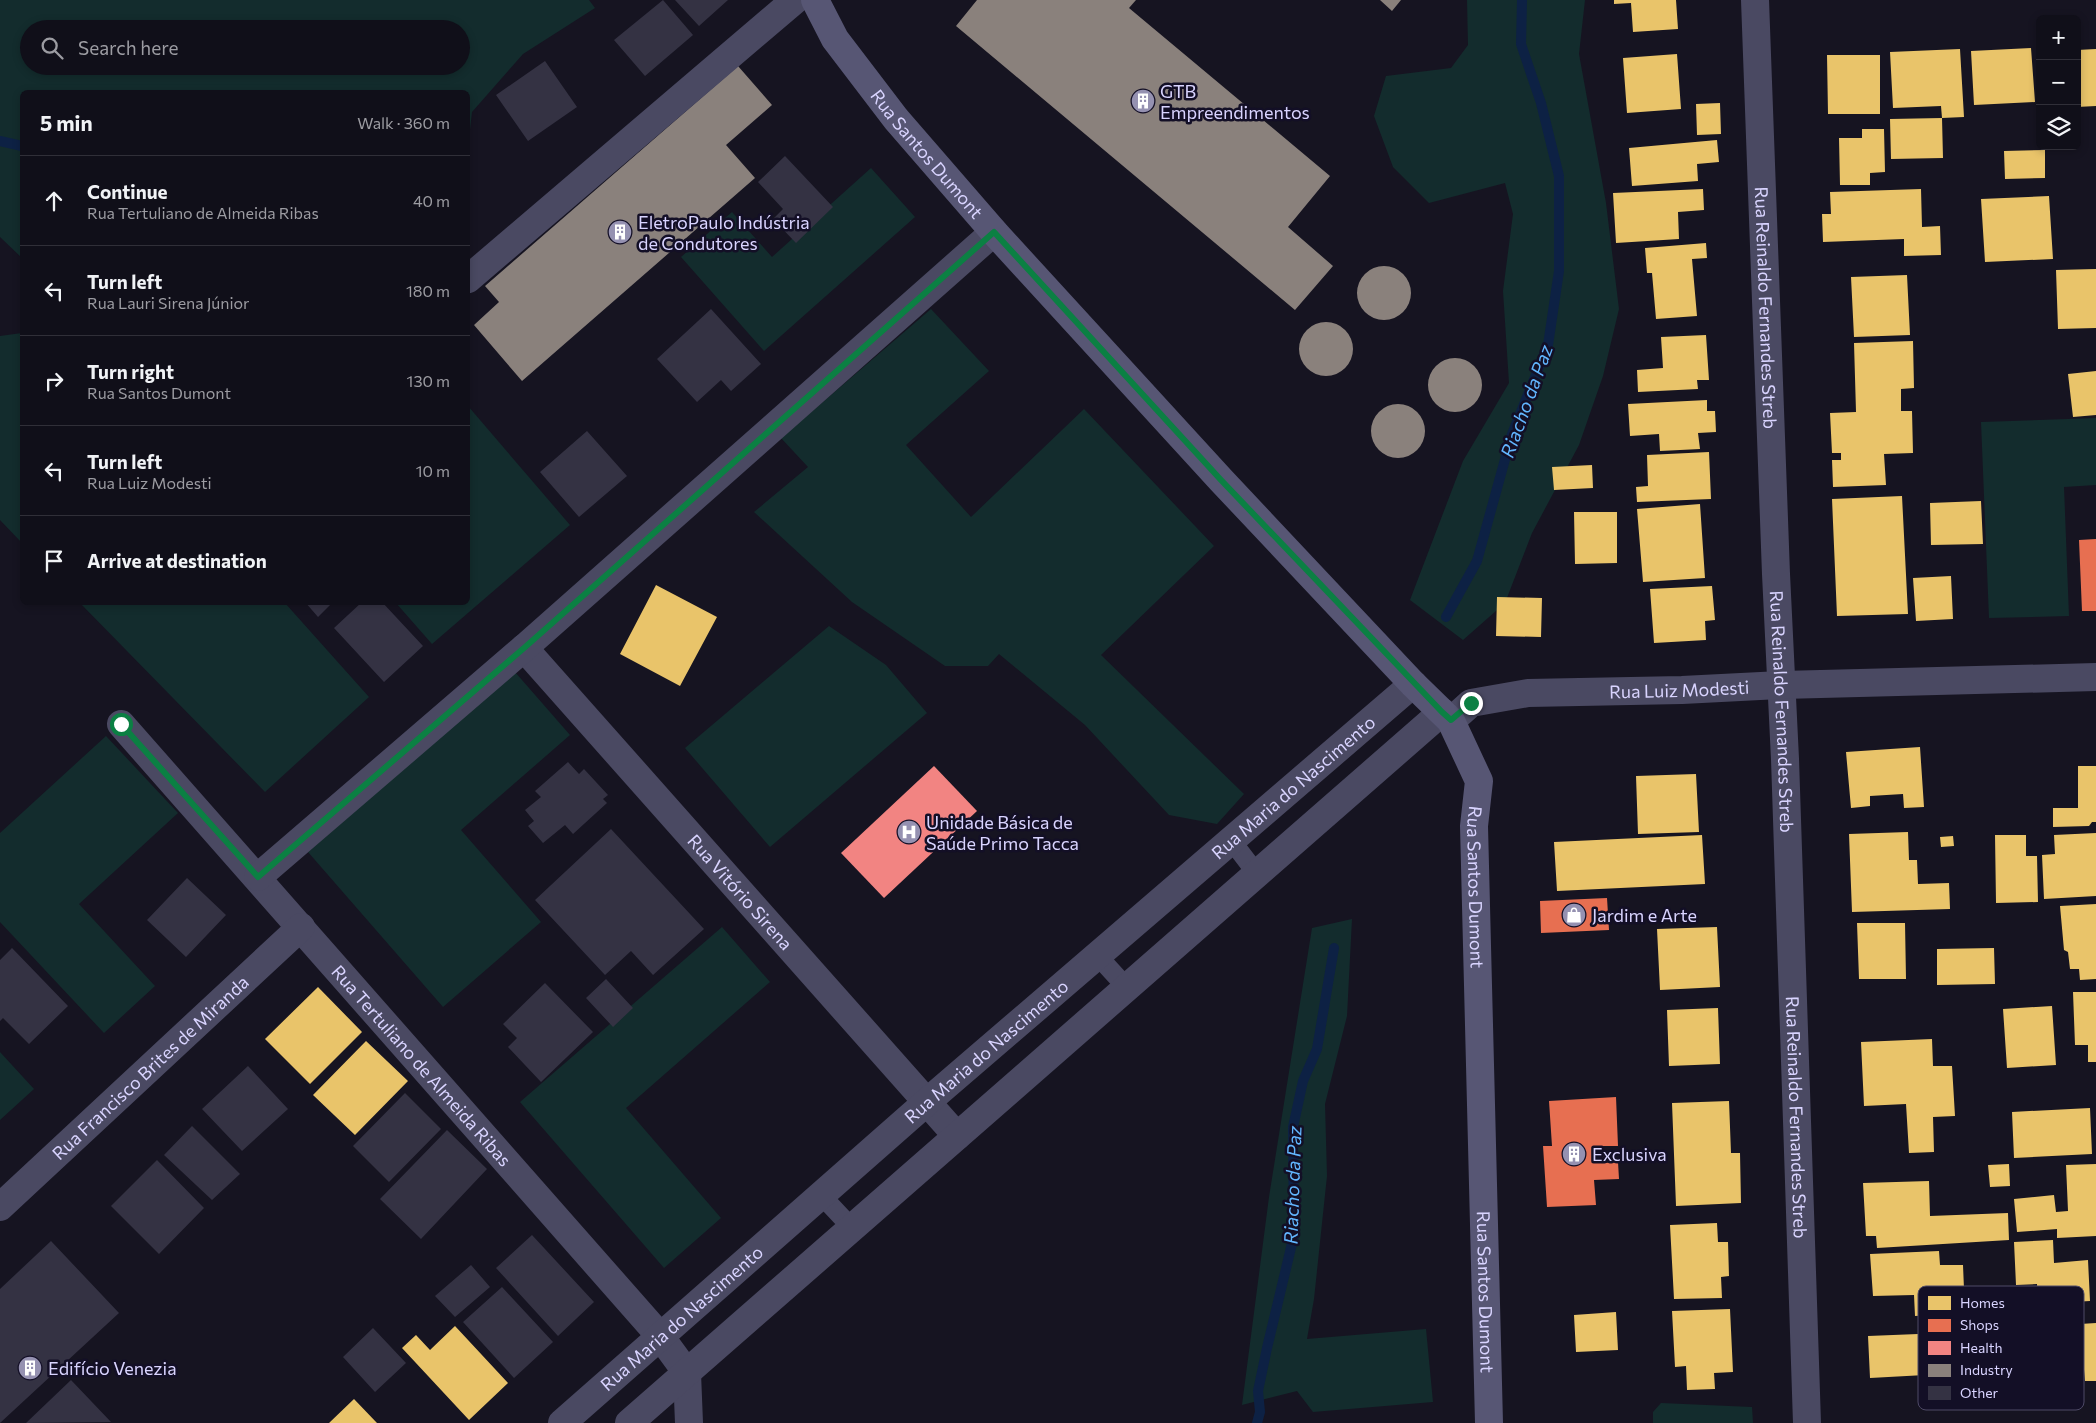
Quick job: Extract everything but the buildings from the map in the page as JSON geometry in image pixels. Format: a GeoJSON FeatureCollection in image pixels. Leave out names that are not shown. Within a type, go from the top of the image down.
{"type":"FeatureCollection","features":[{"type":"Feature","properties":{"kind":"main road","name":"Rua Santos Dumont"},"geometry":{"type":"LineString","coordinates":[[815,0],[835,39],[896,119],[994,232],[1214,473],[1413,684],[1446,716],[1479,781],[1474,826],[1490,1423]]}},
{"type":"Feature","properties":{"kind":"street"},"geometry":{"type":"LineString","coordinates":[[470,277],[795,0]]}},
{"type":"Feature","properties":{"kind":"street","name":"Rua Reinaldo Fernandes Streb"},"geometry":{"type":"LineString","coordinates":[[1755,0],[1776,574],[1782,685],[1807,1423]]}},
{"type":"Feature","properties":{"kind":"street"},"geometry":{"type":"LineString","coordinates":[[258,877],[524,648],[994,232]]}},
{"type":"Feature","properties":{"kind":"street","name":"Rua Vitório Sirena"},"geometry":{"type":"LineString","coordinates":[[524,648],[928,1101],[957,1136]]}},
{"type":"Feature","properties":{"kind":"street","name":"Rua Luiz Modesti"},"geometry":{"type":"LineString","coordinates":[[1446,716],[1471,703],[1528,693],[2096,677]]}},
{"type":"Feature","properties":{"kind":"street","name":"Rua Maria do Nascimento"},"geometry":{"type":"LineString","coordinates":[[562,1423],[928,1101],[1413,684]]}},
{"type":"Feature","properties":{"kind":"street"},"geometry":{"type":"LineString","coordinates":[[629,1423],[1257,874],[1446,716]]}},
{"type":"Feature","properties":{"kind":"street","name":"Rua Tertuliano de Almeida Ribas"},"geometry":{"type":"LineString","coordinates":[[121,724],[258,877],[660,1336],[687,1373]]}},
{"type":"Feature","properties":{"kind":"street","name":"Rua Francisco Brites de Miranda"},"geometry":{"type":"LineString","coordinates":[[0,1207],[301,927]]}},
{"type":"Feature","properties":{"kind":"street"},"geometry":{"type":"LineString","coordinates":[[687,1373],[689,1423]]}},
{"type":"Feature","properties":{"kind":"lane"},"geometry":{"type":"LineString","coordinates":[[1231,840],[1257,874]]}},
{"type":"Feature","properties":{"kind":"lane"},"geometry":{"type":"LineString","coordinates":[[1098,955],[1127,988]]}},
{"type":"Feature","properties":{"kind":"lane"},"geometry":{"type":"LineString","coordinates":[[820,1195],[852,1228]]}},
{"type":"Feature","properties":{"kind":"green space"},"geometry":{"type":"Polygon","coordinates":[[[0,0],[589,0],[595,8],[523,54],[472,112],[470,130],[470,90],[20,90],[20,256],[0,237],[0,0]]]}},
{"type":"Feature","properties":{"kind":"green space"},"geometry":{"type":"Polygon","coordinates":[[[1467,0],[1585,0],[1579,54],[1606,203],[1619,309],[1603,376],[1579,445],[1532,533],[1505,603],[1463,640],[1410,600],[1463,461],[1509,383],[1503,291],[1513,214],[1505,183],[1429,203],[1393,167],[1374,116],[1386,76],[1451,68],[1468,45],[1467,0]]]}},
{"type":"Feature","properties":{"kind":"green space"},"geometry":{"type":"Polygon","coordinates":[[[871,168],[915,217],[764,351],[681,257],[732,212],[772,257],[871,168]]]}},
{"type":"Feature","properties":{"kind":"green space"},"geometry":{"type":"Polygon","coordinates":[[[931,309],[989,371],[906,445],[971,517],[1084,409],[1214,546],[1101,655],[1244,794],[1217,824],[1169,815],[1085,725],[999,654],[988,666],[945,666],[852,602],[754,512],[808,467],[781,438],[931,309]]]}},
{"type":"Feature","properties":{"kind":"green space"},"geometry":{"type":"Polygon","coordinates":[[[20,333],[20,541],[0,520],[0,336],[20,333]]]}},
{"type":"Feature","properties":{"kind":"green space"},"geometry":{"type":"Polygon","coordinates":[[[470,408],[570,525],[432,644],[398,605],[470,605],[470,408]]]}},
{"type":"Feature","properties":{"kind":"green space"},"geometry":{"type":"Polygon","coordinates":[[[2096,418],[2096,485],[2064,487],[2069,616],[1989,618],[1981,422],[2096,418]]]}},
{"type":"Feature","properties":{"kind":"green space"},"geometry":{"type":"Polygon","coordinates":[[[82,605],[287,605],[369,697],[265,792],[82,605]]]}},
{"type":"Feature","properties":{"kind":"green space"},"geometry":{"type":"Polygon","coordinates":[[[829,626],[886,665],[927,713],[770,847],[685,748],[829,626]]]}},
{"type":"Feature","properties":{"kind":"green space"},"geometry":{"type":"Polygon","coordinates":[[[515,672],[570,735],[461,830],[541,922],[443,1007],[308,852],[515,672]]]}},
{"type":"Feature","properties":{"kind":"green space"},"geometry":{"type":"Polygon","coordinates":[[[106,736],[178,813],[79,904],[155,986],[104,1033],[0,922],[0,833],[106,736]]]}},
{"type":"Feature","properties":{"kind":"green space"},"geometry":{"type":"Polygon","coordinates":[[[1352,919],[1347,1016],[1325,1104],[1327,1176],[1314,1299],[1307,1339],[1426,1329],[1433,1402],[1313,1412],[1297,1391],[1242,1405],[1269,1197],[1312,928],[1352,919]]]}},
{"type":"Feature","properties":{"kind":"green space"},"geometry":{"type":"Polygon","coordinates":[[[722,927],[770,982],[626,1108],[721,1218],[664,1268],[520,1102],[722,927]]]}},
{"type":"Feature","properties":{"kind":"green space"},"geometry":{"type":"Polygon","coordinates":[[[0,1052],[34,1089],[0,1120],[0,1052]]]}},
{"type":"Feature","properties":{"kind":"green space"},"geometry":{"type":"Polygon","coordinates":[[[1661,1403],[1752,1407],[1753,1423],[1653,1423],[1653,1412],[1661,1403]]]}},
{"type":"Feature","properties":{"kind":"waterway","name":"Riacho da Paz"},"geometry":{"type":"LineString","coordinates":[[1446,617],[1477,561],[1512,434],[1548,345],[1559,271],[1559,176],[1541,103],[1521,44],[1522,0]]}},
{"type":"Feature","properties":{"kind":"waterway"},"geometry":{"type":"LineString","coordinates":[[0,141],[20,146]]}},
{"type":"Feature","properties":{"kind":"waterway","name":"Riacho da Paz"},"geometry":{"type":"LineString","coordinates":[[1257,1423],[1260,1412],[1258,1391],[1294,1235],[1293,1127],[1303,1081],[1317,1049],[1334,948]]}},
{"type":"Feature","properties":{"kind":"place","name":"GTB Empreendimentos"},"geometry":{"type":"Point","coordinates":[1143,101]}},
{"type":"Feature","properties":{"kind":"place","name":"EletroPaulo Indústria de Condutores"},"geometry":{"type":"Point","coordinates":[620,232]}},
{"type":"Feature","properties":{"kind":"place","name":"Unidade Básica de Saúde Primo Tacca"},"geometry":{"type":"Point","coordinates":[909,832]}},
{"type":"Feature","properties":{"kind":"place","name":"Jardim e Arte"},"geometry":{"type":"Point","coordinates":[1574,915]}},
{"type":"Feature","properties":{"kind":"place","name":"Exclusiva"},"geometry":{"type":"Point","coordinates":[1574,1154]}},
{"type":"Feature","properties":{"kind":"place","name":"Edifício Venezia"},"geometry":{"type":"Point","coordinates":[30,1368]}},
{"type":"Feature","properties":{"kind":"route"},"geometry":{"type":"LineString","coordinates":[[121,724],[258,877],[524,648],[994,232],[1221,480],[1413,684],[1451,720],[1471,703]]}}]}
